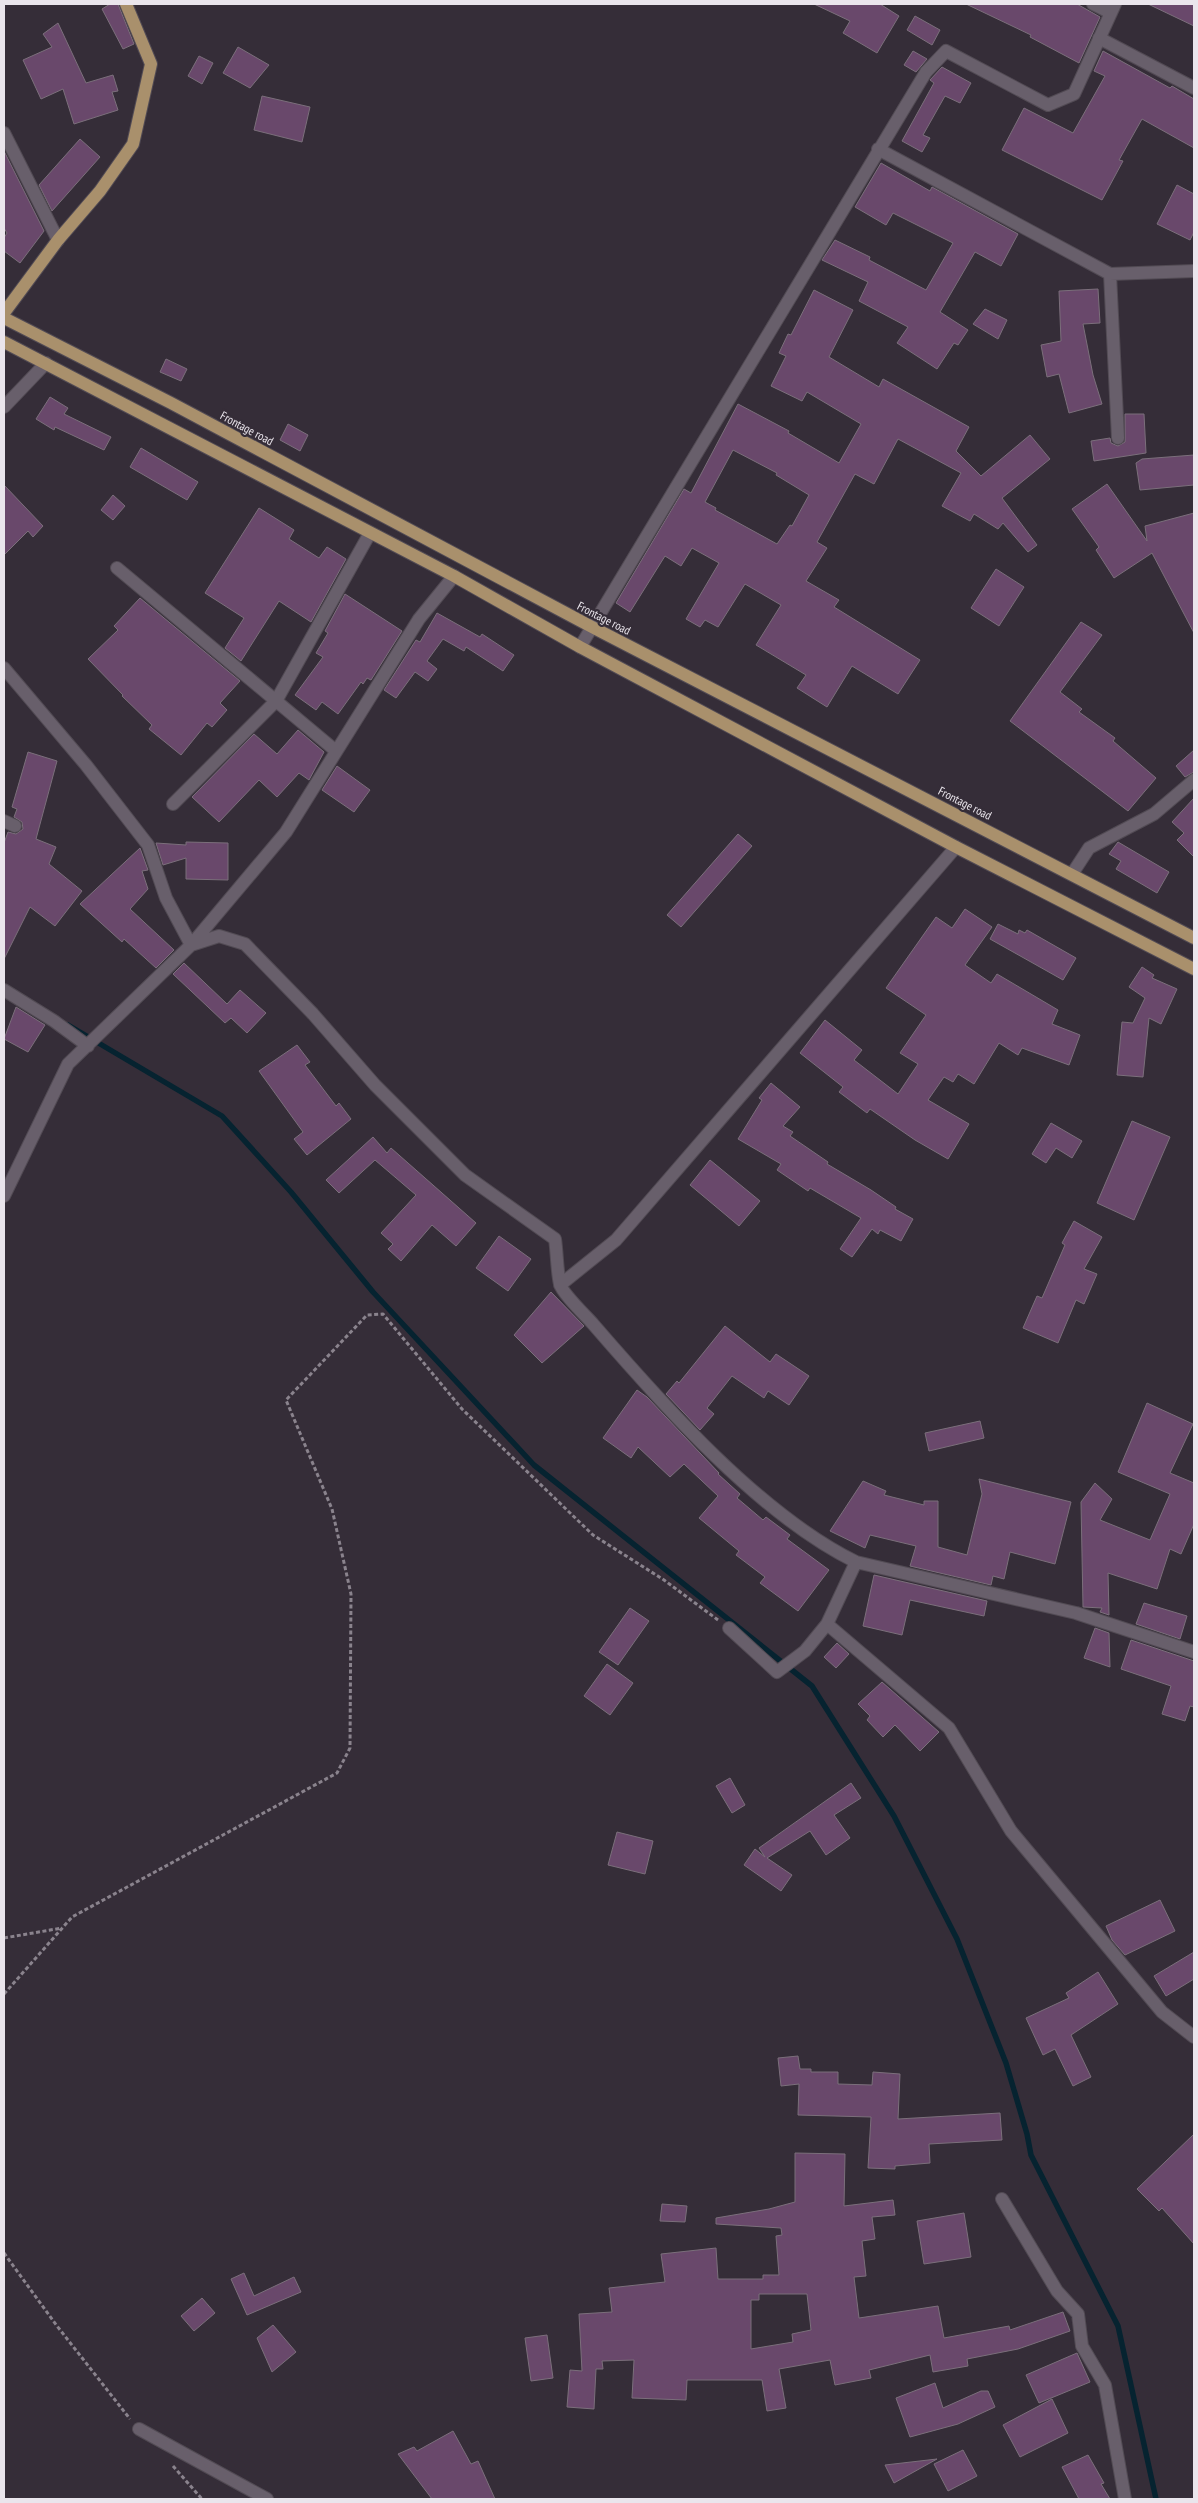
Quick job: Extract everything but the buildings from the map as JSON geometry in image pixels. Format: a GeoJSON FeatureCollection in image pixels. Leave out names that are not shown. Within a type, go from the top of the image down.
{"type":"FeatureCollection","features":[{"type":"Feature","properties":{"kind":"main road"},"geometry":{"type":"LineString","coordinates":[[4,313],[58,240],[100,191],[133,144],[151,64],[126,4]]}},
{"type":"Feature","properties":{"kind":"main road","name":"Frontage road"},"geometry":{"type":"LineString","coordinates":[[4,318],[171,403],[592,627],[1194,938]]}},
{"type":"Feature","properties":{"kind":"main road"},"geometry":{"type":"LineString","coordinates":[[4,342],[454,576],[580,646],[956,847],[1194,969]]}},
{"type":"Feature","properties":{"kind":"street"},"geometry":{"type":"LineString","coordinates":[[580,646],[926,72],[946,51],[1048,105],[1074,94],[1113,8],[1093,4]]}},
{"type":"Feature","properties":{"kind":"street"},"geometry":{"type":"LineString","coordinates":[[1099,38],[1194,88]]}},
{"type":"Feature","properties":{"kind":"street"},"geometry":{"type":"LineString","coordinates":[[4,132],[58,240]]}},
{"type":"Feature","properties":{"kind":"street"},"geometry":{"type":"LineString","coordinates":[[878,149],[1110,274],[1194,271]]}},
{"type":"Feature","properties":{"kind":"street"},"geometry":{"type":"LineString","coordinates":[[1110,274],[1118,438]]}},
{"type":"Feature","properties":{"kind":"street"},"geometry":{"type":"LineString","coordinates":[[4,407],[46,363]]}},
{"type":"Feature","properties":{"kind":"street"},"geometry":{"type":"LineString","coordinates":[[173,804],[276,701],[370,532]]}},
{"type":"Feature","properties":{"kind":"street"},"geometry":{"type":"LineString","coordinates":[[117,568],[336,751]]}},
{"type":"Feature","properties":{"kind":"street"},"geometry":{"type":"LineString","coordinates":[[4,1196],[68,1064],[191,945],[286,832],[419,619],[454,576]]}},
{"type":"Feature","properties":{"kind":"street"},"geometry":{"type":"LineString","coordinates":[[4,668],[86,765],[148,845],[166,898],[191,945]]}},
{"type":"Feature","properties":{"kind":"street"},"geometry":{"type":"LineString","coordinates":[[1072,874],[1089,848],[1154,814],[1194,780]]}},
{"type":"Feature","properties":{"kind":"street"},"geometry":{"type":"LineString","coordinates":[[560,1285],[616,1240],[956,847]]}},
{"type":"Feature","properties":{"kind":"street"},"geometry":{"type":"LineString","coordinates":[[191,945],[219,936],[245,944],[313,1014],[375,1085],[465,1175],[555,1239],[560,1285],[619,1354],[700,1439],[758,1495],[834,1551],[856,1562],[1076,1613],[1194,1652]]}},
{"type":"Feature","properties":{"kind":"street"},"geometry":{"type":"LineString","coordinates":[[4,990],[54,1021],[88,1046]]}},
{"type":"Feature","properties":{"kind":"street"},"geometry":{"type":"LineString","coordinates":[[729,1628],[777,1672],[805,1651],[827,1624],[856,1562]]}},
{"type":"Feature","properties":{"kind":"street"},"geometry":{"type":"LineString","coordinates":[[827,1624],[949,1728],[1011,1831],[1162,2012],[1194,2037]]}},
{"type":"Feature","properties":{"kind":"street"},"geometry":{"type":"LineString","coordinates":[[1002,2199],[1057,2291],[1078,2314],[1082,2346],[1105,2386],[1125,2499]]}},
{"type":"Feature","properties":{"kind":"street"},"geometry":{"type":"LineString","coordinates":[[139,2428],[267,2499]]}},
{"type":"Feature","properties":{"kind":"path"},"geometry":{"type":"LineString","coordinates":[[4,1994],[72,1917],[337,1773],[350,1748],[351,1594],[332,1509],[286,1400],[367,1315],[383,1314],[462,1409],[593,1535],[664,1580],[729,1628]]}},
{"type":"Feature","properties":{"kind":"path"},"geometry":{"type":"LineString","coordinates":[[4,1938],[62,1928]]}},
{"type":"Feature","properties":{"kind":"path"},"geometry":{"type":"LineString","coordinates":[[4,2253],[57,2326],[139,2428]]}},
{"type":"Feature","properties":{"kind":"path"},"geometry":{"type":"LineString","coordinates":[[171,2464],[202,2499]]}},
{"type":"Feature","properties":{"kind":"waterway"},"geometry":{"type":"LineString","coordinates":[[68,1025],[222,1116],[291,1192],[373,1292],[534,1465],[812,1686],[894,1816],[957,1939],[1006,2063],[1027,2134],[1031,2155],[1118,2326],[1156,2499]]}}]}
